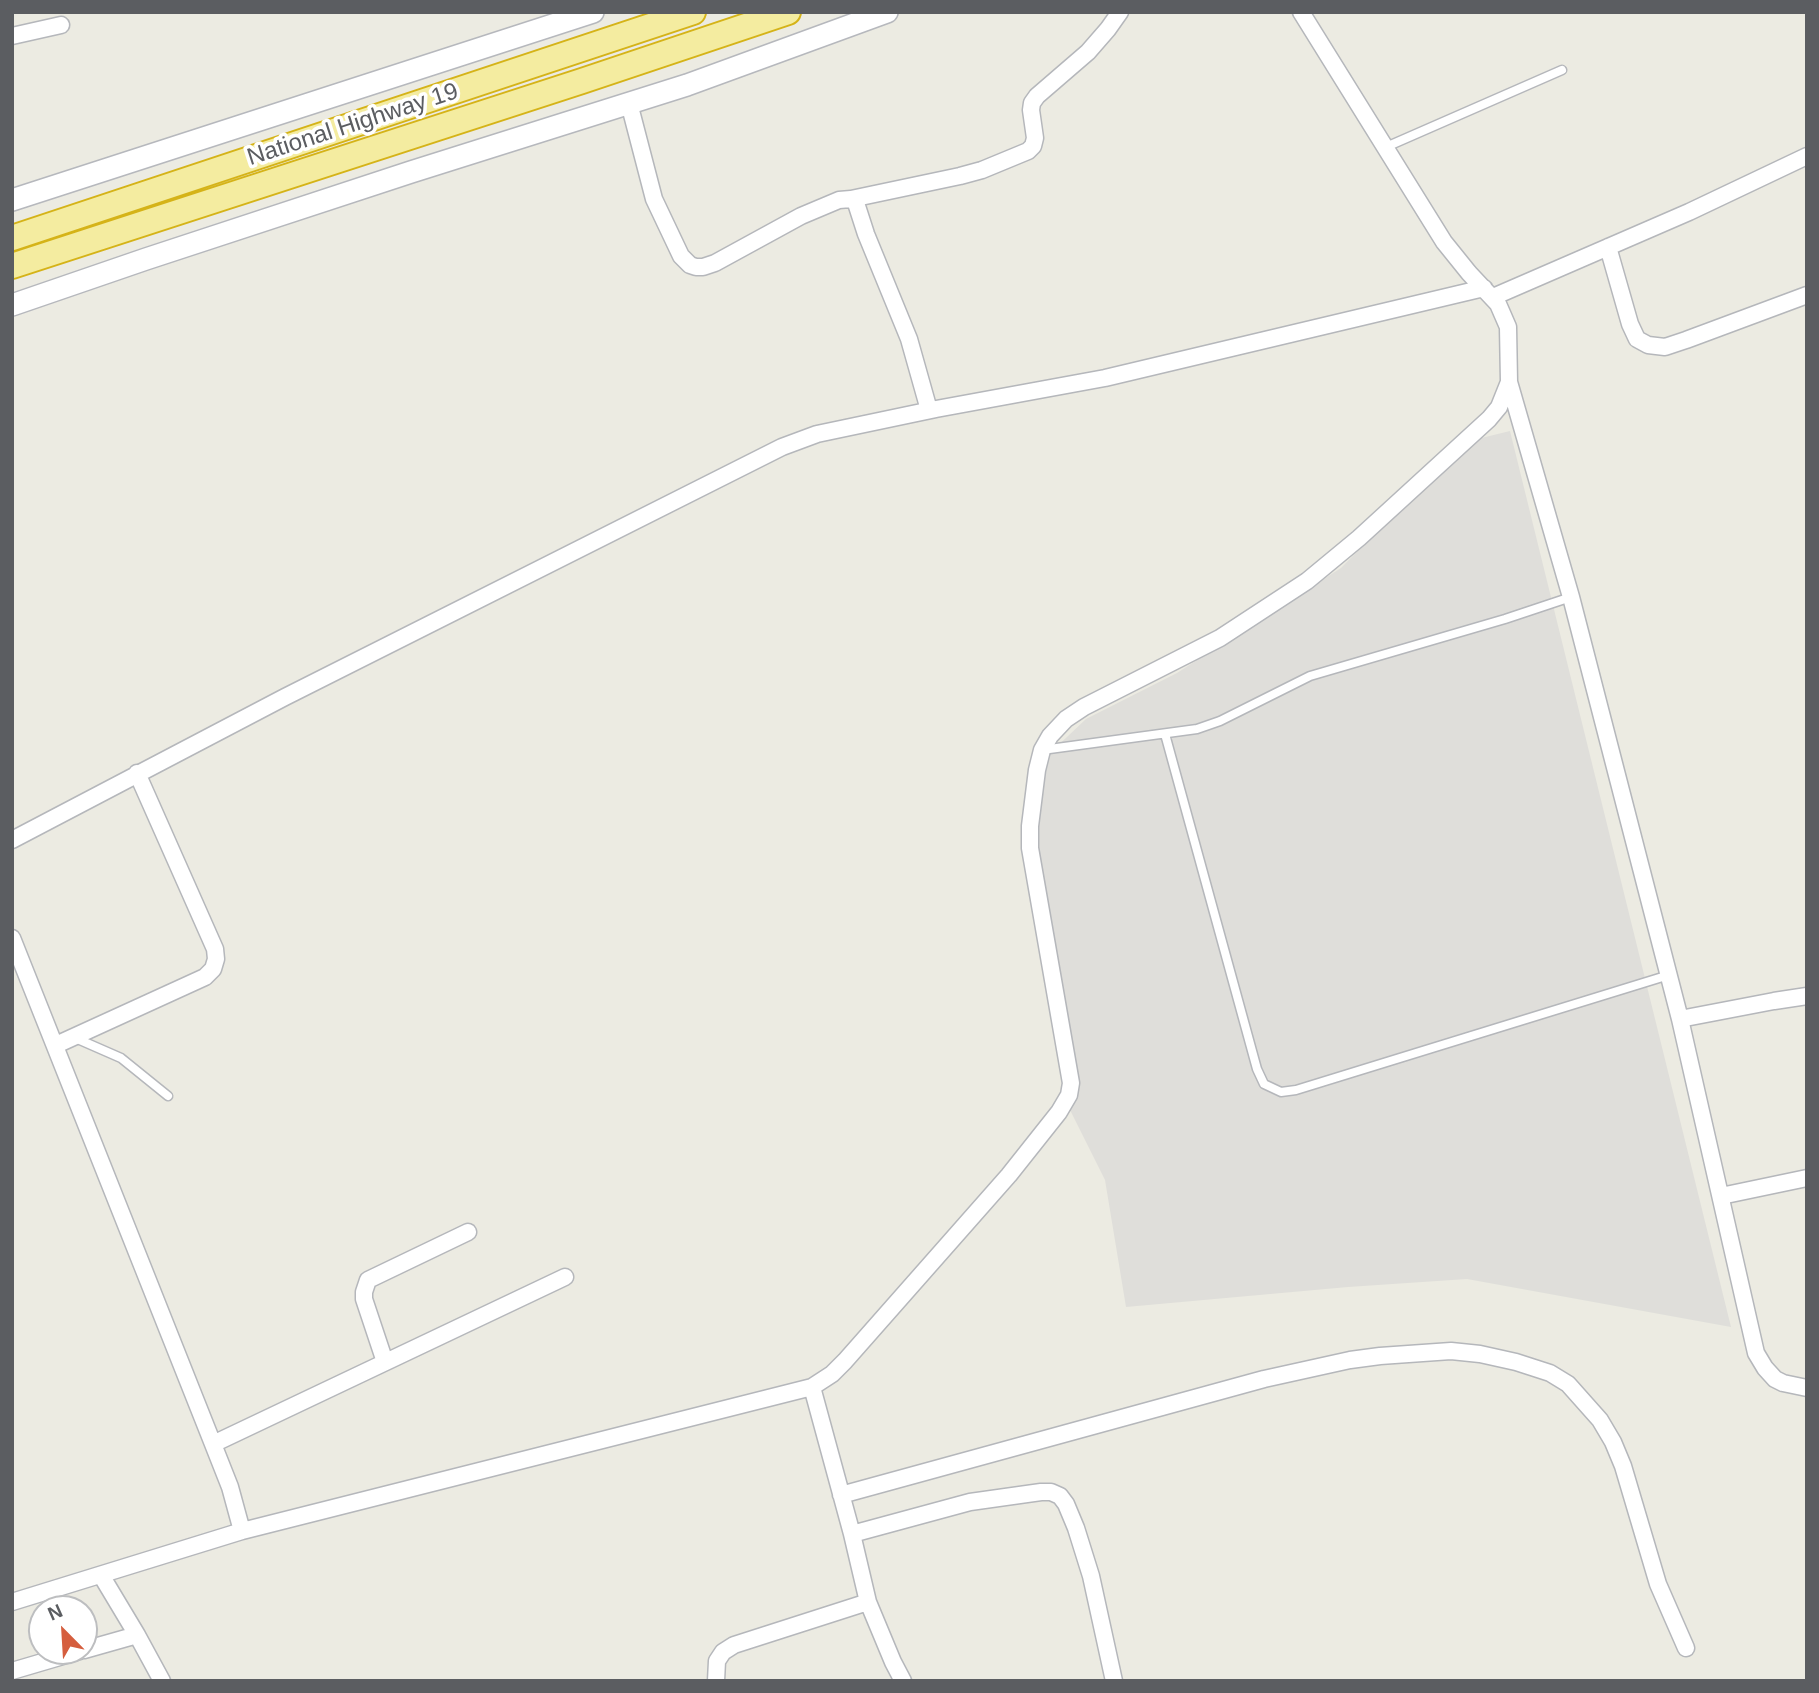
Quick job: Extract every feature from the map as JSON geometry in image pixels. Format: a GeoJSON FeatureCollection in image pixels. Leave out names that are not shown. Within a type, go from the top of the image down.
{"type":"FeatureCollection","features":[{"type":"Feature","properties":{"kind":"highway","name":"National Highway 19"},"geometry":{"type":"LineString","coordinates":[[12,238],[693,12]]}},
{"type":"Feature","properties":{"kind":"highway"},"geometry":{"type":"LineString","coordinates":[[12,266],[788,12]]}},
{"type":"Feature","properties":{"kind":"main road"},"geometry":{"type":"LineString","coordinates":[[12,305],[186,246],[687,85],[887,12]]}},
{"type":"Feature","properties":{"kind":"main road"},"geometry":{"type":"LineString","coordinates":[[12,200],[589,13]]}},
{"type":"Feature","properties":{"kind":"street"},"geometry":{"type":"LineString","coordinates":[[629,103],[654,199],[681,256],[690,265],[703,267],[801,216],[839,200],[982,170],[1028,151],[1035,138],[1032,103],[1088,52],[1120,12]]}},
{"type":"Feature","properties":{"kind":"street"},"geometry":{"type":"LineString","coordinates":[[1301,12],[1444,242],[1498,303],[1508,327],[1509,382],[1571,597],[1669,975],[1756,1353],[1775,1380],[1807,1388]]}},
{"type":"Feature","properties":{"kind":"street"},"geometry":{"type":"LineString","coordinates":[[12,36],[61,25]]}},
{"type":"Feature","properties":{"kind":"street"},"geometry":{"type":"LineString","coordinates":[[12,840],[285,697],[782,447],[833,429],[1105,378],[1488,293],[1608,247],[1807,156]]}},
{"type":"Feature","properties":{"kind":"street"},"geometry":{"type":"LineString","coordinates":[[851,199],[859,208],[866,234],[906,331],[929,410]]}},
{"type":"Feature","properties":{"kind":"street"},"geometry":{"type":"LineString","coordinates":[[1608,247],[1630,324],[1637,339],[1648,345],[1665,346],[1686,340],[1807,295]]}},
{"type":"Feature","properties":{"kind":"street"},"geometry":{"type":"LineString","coordinates":[[12,1602],[242,1531],[813,1387],[832,1374],[1009,1175],[1053,1121],[1069,1094],[1069,1068],[1030,848],[1037,770],[1042,750],[1050,736],[1084,707],[1220,638],[1307,581],[1359,538],[1489,419],[1499,407],[1509,382]]}},
{"type":"Feature","properties":{"kind":"street"},"geometry":{"type":"LineString","coordinates":[[56,1045],[205,977],[213,969],[216,959],[207,930],[137,773]]}},
{"type":"Feature","properties":{"kind":"street"},"geometry":{"type":"LineString","coordinates":[[12,938],[230,1487],[242,1531]]}},
{"type":"Feature","properties":{"kind":"street"},"geometry":{"type":"LineString","coordinates":[[1680,1019],[1807,996]]}},
{"type":"Feature","properties":{"kind":"street"},"geometry":{"type":"LineString","coordinates":[[1721,1196],[1807,1178]]}},
{"type":"Feature","properties":{"kind":"street"},"geometry":{"type":"LineString","coordinates":[[385,1362],[364,1299],[368,1280],[468,1232]]}},
{"type":"Feature","properties":{"kind":"street"},"geometry":{"type":"LineString","coordinates":[[213,1444],[565,1277]]}},
{"type":"Feature","properties":{"kind":"street"},"geometry":{"type":"LineString","coordinates":[[841,1496],[1264,1379],[1380,1356],[1451,1351],[1480,1354],[1550,1373],[1568,1384],[1600,1420],[1623,1466],[1658,1584],[1686,1648]]}},
{"type":"Feature","properties":{"kind":"street"},"geometry":{"type":"LineString","coordinates":[[813,1387],[868,1602],[892,1662],[903,1681]]}},
{"type":"Feature","properties":{"kind":"street"},"geometry":{"type":"LineString","coordinates":[[852,1534],[970,1502],[1041,1492],[1060,1496],[1076,1528],[1091,1576],[1114,1681]]}},
{"type":"Feature","properties":{"kind":"street"},"geometry":{"type":"LineString","coordinates":[[101,1575],[162,1681]]}},
{"type":"Feature","properties":{"kind":"street"},"geometry":{"type":"LineString","coordinates":[[716,1681],[717,1661],[723,1652],[734,1645],[868,1602]]}},
{"type":"Feature","properties":{"kind":"street"},"geometry":{"type":"LineString","coordinates":[[98,1646],[137,1635]]}},
{"type":"Feature","properties":{"kind":"street"},"geometry":{"type":"LineString","coordinates":[[12,1671],[32,1665]]}},
{"type":"Feature","properties":{"kind":"lane"},"geometry":{"type":"LineString","coordinates":[[1386,148],[1562,70]]}},
{"type":"Feature","properties":{"kind":"lane"},"geometry":{"type":"LineString","coordinates":[[1042,750],[1197,729],[1220,721],[1310,676],[1571,597]]}},
{"type":"Feature","properties":{"kind":"lane"},"geometry":{"type":"LineString","coordinates":[[1165,734],[1257,1069],[1264,1084],[1280,1092],[1296,1090],[1669,975]]}},
{"type":"Feature","properties":{"kind":"lane"},"geometry":{"type":"LineString","coordinates":[[74,1037],[121,1058],[168,1096]]}},
{"type":"Feature","properties":{"kind":"shaded area"},"geometry":{"type":"Polygon","coordinates":[[[1510,431],[1731,1327],[1467,1279],[1126,1307],[1105,1180],[1066,1102],[1022,833],[1049,754],[1086,719],[1177,673],[1341,568],[1465,442],[1510,431]]]}}]}
